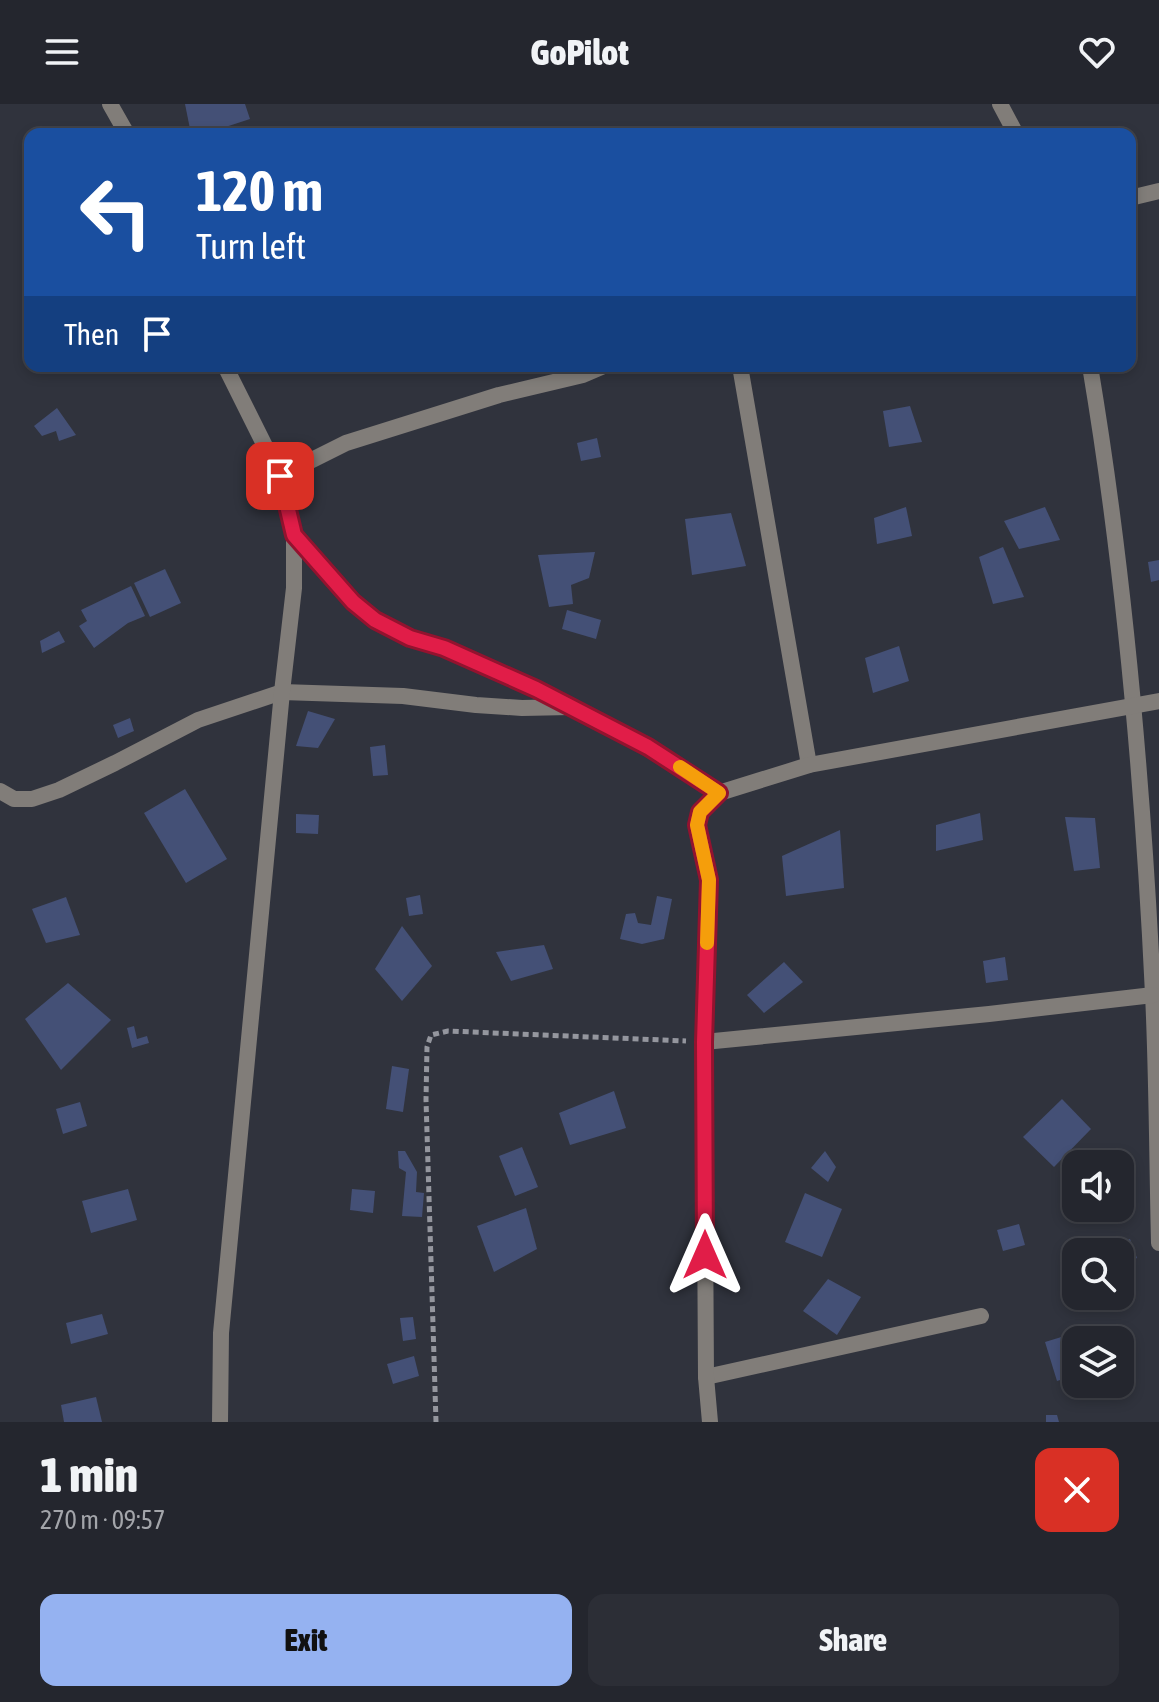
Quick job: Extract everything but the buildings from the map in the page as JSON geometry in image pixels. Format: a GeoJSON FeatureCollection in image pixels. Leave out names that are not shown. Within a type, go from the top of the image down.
{"type":"FeatureCollection","features":[{"type":"Feature","properties":{"kind":"street"},"geometry":{"type":"LineString","coordinates":[[110,104],[124,128]]}},
{"type":"Feature","properties":{"kind":"street"},"geometry":{"type":"LineString","coordinates":[[1000,104],[1013,128]]}},
{"type":"Feature","properties":{"kind":"street"},"geometry":{"type":"LineString","coordinates":[[1136,197],[1159,191]]}},
{"type":"Feature","properties":{"kind":"street"},"geometry":{"type":"LineString","coordinates":[[220,1422],[221,1333],[294,588],[294,535],[280,476],[228,372]]}},
{"type":"Feature","properties":{"kind":"street"},"geometry":{"type":"LineString","coordinates":[[280,476],[346,443],[499,395],[590,372]]}},
{"type":"Feature","properties":{"kind":"street"},"geometry":{"type":"LineString","coordinates":[[741,372],[809,765]]}},
{"type":"Feature","properties":{"kind":"street"},"geometry":{"type":"LineString","coordinates":[[1091,372],[1105,453],[1135,706],[1153,995],[1159,1243]]}},
{"type":"Feature","properties":{"kind":"street"},"geometry":{"type":"LineString","coordinates":[[294,535],[353,602],[375,620],[410,638],[444,648],[536,689],[648,747],[719,793]]}},
{"type":"Feature","properties":{"kind":"street"},"geometry":{"type":"LineString","coordinates":[[0,791],[14,799],[32,799],[59,790],[198,720],[282,692],[403,696],[522,708],[570,707]]}},
{"type":"Feature","properties":{"kind":"street"},"geometry":{"type":"LineString","coordinates":[[710,1422],[706,1377],[704,1042],[709,880],[697,825],[700,812],[719,793],[809,765],[1159,701]]}},
{"type":"Feature","properties":{"kind":"street"},"geometry":{"type":"LineString","coordinates":[[704,1042],[1153,995]]}},
{"type":"Feature","properties":{"kind":"street"},"geometry":{"type":"LineString","coordinates":[[706,1377],[981,1316]]}},
{"type":"Feature","properties":{"kind":"path"},"geometry":{"type":"LineString","coordinates":[[436,1422],[426,1100],[427,1047],[431,1035],[448,1031],[704,1042]]}},
{"type":"Feature","properties":{"kind":"slow traffic"},"geometry":{"type":"LineString","coordinates":[[680,767],[719,793],[700,812],[697,825],[709,880],[707,943]]}},
{"type":"Feature","properties":{"kind":"route"},"geometry":{"type":"LineString","coordinates":[[280,476],[294,535],[353,602],[375,620],[391,630],[444,648],[536,689],[648,747],[719,793],[700,812],[697,825],[709,880],[704,1042],[705,1255]]}}]}
